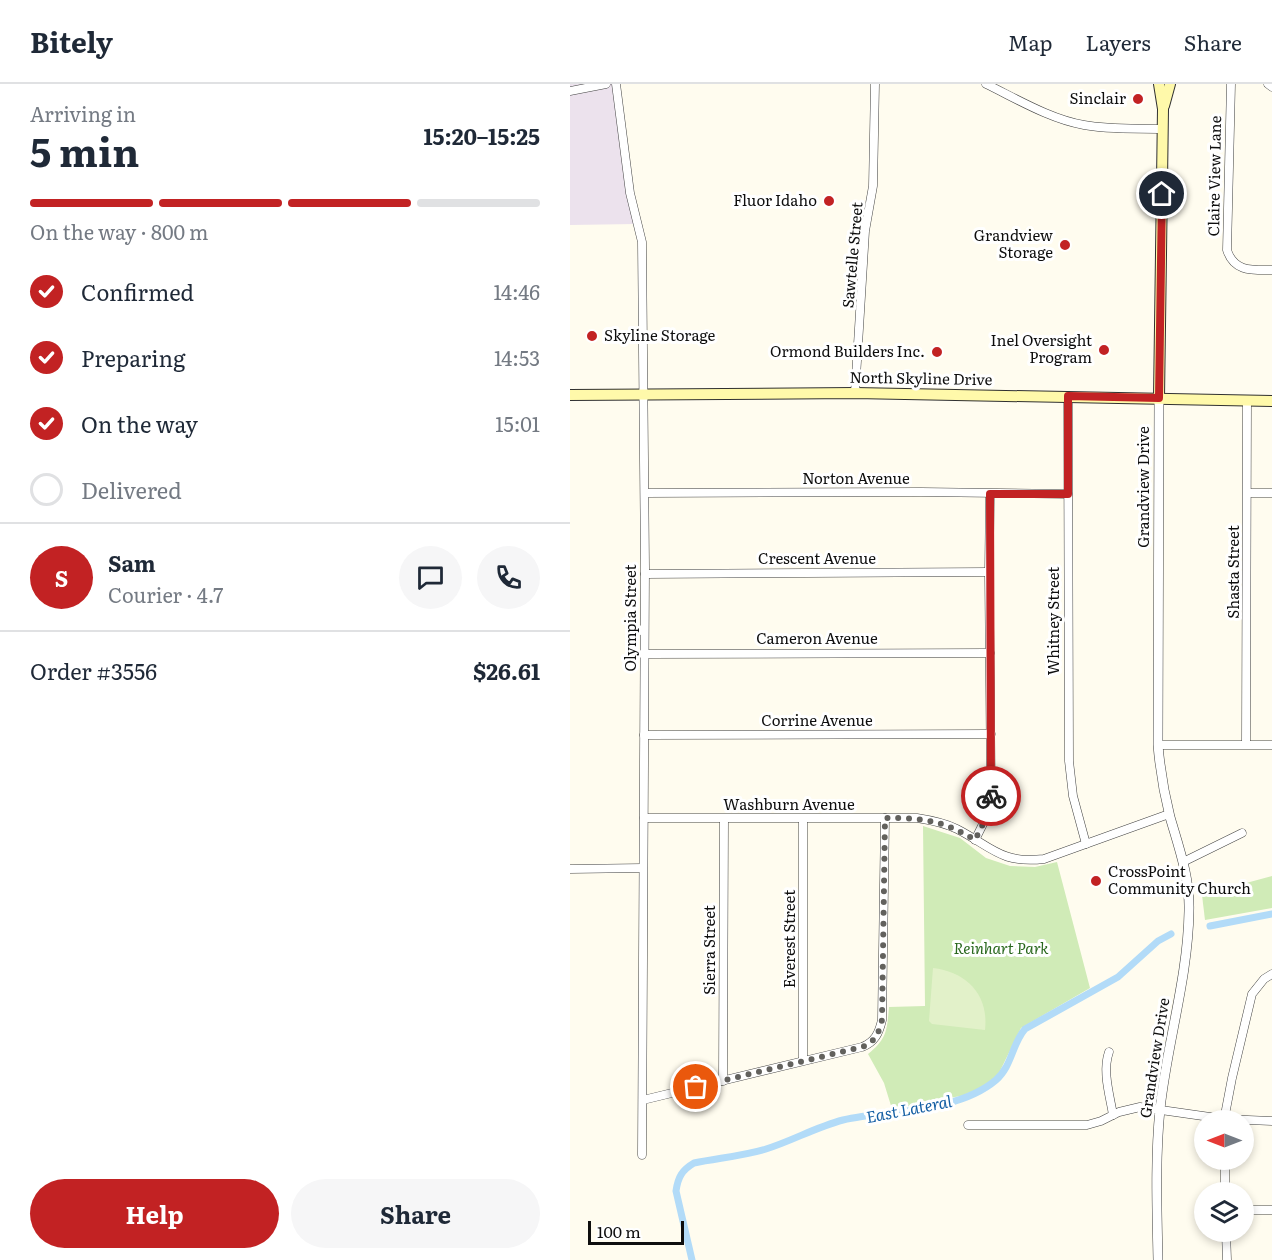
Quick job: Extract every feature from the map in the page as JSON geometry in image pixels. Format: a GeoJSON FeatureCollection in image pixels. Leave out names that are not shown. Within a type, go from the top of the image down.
{"type":"FeatureCollection","features":[{"type":"Feature","properties":{"kind":"main road","name":"Grandview Drive"},"geometry":{"type":"LineString","coordinates":[[1159,84],[1163,129],[1159,398]]}},
{"type":"Feature","properties":{"kind":"main road","name":"Grandview Drive"},"geometry":{"type":"LineString","coordinates":[[1163,109],[1170,84]]}},
{"type":"Feature","properties":{"kind":"main road","name":"North Skyline Drive"},"geometry":{"type":"LineString","coordinates":[[570,395],[855,393],[1272,401]]}},
{"type":"Feature","properties":{"kind":"street"},"geometry":{"type":"LineString","coordinates":[[570,91],[606,84]]}},
{"type":"Feature","properties":{"kind":"street","name":"Olympia Street"},"geometry":{"type":"LineString","coordinates":[[616,84],[630,193],[642,242],[645,494],[642,1155]]}},
{"type":"Feature","properties":{"kind":"street","name":"Sawtelle Street"},"geometry":{"type":"LineString","coordinates":[[855,393],[865,231],[873,186],[875,84]]}},
{"type":"Feature","properties":{"kind":"street"},"geometry":{"type":"LineString","coordinates":[[986,84],[1062,119],[1083,125],[1163,129]]}},
{"type":"Feature","properties":{"kind":"street","name":"Claire View Lane"},"geometry":{"type":"LineString","coordinates":[[1231,84],[1227,250],[1230,260],[1238,266],[1249,270],[1272,270]]}},
{"type":"Feature","properties":{"kind":"street","name":"Whitney Street"},"geometry":{"type":"LineString","coordinates":[[1068,396],[1069,761],[1073,796],[1086,844]]}},
{"type":"Feature","properties":{"kind":"street","name":"Grandview Drive"},"geometry":{"type":"LineString","coordinates":[[1158,1260],[1157,1191],[1160,1109],[1181,993],[1187,948],[1189,906],[1187,879],[1169,814],[1160,770],[1158,745],[1159,398]]}},
{"type":"Feature","properties":{"kind":"street","name":"Shasta Street"},"geometry":{"type":"LineString","coordinates":[[1246,744],[1247,400]]}},
{"type":"Feature","properties":{"kind":"street"},"geometry":{"type":"LineString","coordinates":[[1248,493],[1272,493]]}},
{"type":"Feature","properties":{"kind":"street","name":"Norton Avenue"},"geometry":{"type":"LineString","coordinates":[[645,494],[1068,494]]}},
{"type":"Feature","properties":{"kind":"street"},"geometry":{"type":"LineString","coordinates":[[975,840],[987,816],[991,801],[990,494]]}},
{"type":"Feature","properties":{"kind":"street","name":"Crescent Avenue"},"geometry":{"type":"LineString","coordinates":[[645,574],[989,572]]}},
{"type":"Feature","properties":{"kind":"street","name":"Cameron Avenue"},"geometry":{"type":"LineString","coordinates":[[644,654],[990,653]]}},
{"type":"Feature","properties":{"kind":"street","name":"Corrine Avenue"},"geometry":{"type":"LineString","coordinates":[[644,735],[991,734]]}},
{"type":"Feature","properties":{"kind":"street"},"geometry":{"type":"LineString","coordinates":[[1158,745],[1272,745]]}},
{"type":"Feature","properties":{"kind":"street","name":"Washburn Avenue"},"geometry":{"type":"LineString","coordinates":[[644,818],[916,818],[956,829],[995,853],[1021,860],[1044,859],[1169,814]]}},
{"type":"Feature","properties":{"kind":"street"},"geometry":{"type":"LineString","coordinates":[[643,1100],[868,1045],[878,1035],[884,981],[885,818]]}},
{"type":"Feature","properties":{"kind":"street","name":"Sierra Street"},"geometry":{"type":"LineString","coordinates":[[723,1081],[724,819]]}},
{"type":"Feature","properties":{"kind":"street","name":"Everest Street"},"geometry":{"type":"LineString","coordinates":[[803,819],[803,1060]]}},
{"type":"Feature","properties":{"kind":"street"},"geometry":{"type":"LineString","coordinates":[[1183,862],[1242,833]]}},
{"type":"Feature","properties":{"kind":"street"},"geometry":{"type":"LineString","coordinates":[[570,869],[643,868]]}},
{"type":"Feature","properties":{"kind":"street"},"geometry":{"type":"LineString","coordinates":[[1226,1110],[1242,1030],[1252,994],[1264,979],[1272,974]]}},
{"type":"Feature","properties":{"kind":"street"},"geometry":{"type":"LineString","coordinates":[[1109,1052],[1106,1069],[1113,1115]]}},
{"type":"Feature","properties":{"kind":"street"},"geometry":{"type":"LineString","coordinates":[[968,1125],[1087,1125],[1130,1108],[1140,1107],[1194,1115]]}},
{"type":"Feature","properties":{"kind":"street"},"geometry":{"type":"LineString","coordinates":[[1254,1121],[1272,1121]]}},
{"type":"Feature","properties":{"kind":"street"},"geometry":{"type":"LineString","coordinates":[[1254,1210],[1272,1210]]}},
{"type":"Feature","properties":{"kind":"street"},"geometry":{"type":"LineString","coordinates":[[1226,1242],[1227,1260]]}},
{"type":"Feature","properties":{"kind":"shaded area"},"geometry":{"type":"Polygon","coordinates":[[[570,84],[616,84],[636,224],[570,225],[570,84]]]}},
{"type":"Feature","properties":{"kind":"green space","name":"Reinhart Park"},"geometry":{"type":"Polygon","coordinates":[[[923,826],[960,838],[986,858],[1010,866],[1035,867],[1057,862],[1090,988],[1021,1028],[998,1075],[976,1093],[892,1109],[884,1083],[868,1054],[879,1044],[885,1033],[889,1007],[925,1006],[923,826]]]}},
{"type":"Feature","properties":{"kind":"green space"},"geometry":{"type":"Polygon","coordinates":[[[1272,876],[1272,908],[1205,920],[1202,895],[1272,876]]]}},
{"type":"Feature","properties":{"kind":"green space"},"geometry":{"type":"Polygon","coordinates":[[[933,968],[956,974],[973,987],[983,1006],[985,1030],[932,1024],[929,1021],[933,968]]]}},
{"type":"Feature","properties":{"kind":"waterway","name":"East Lateral"},"geometry":{"type":"LineString","coordinates":[[1210,926],[1272,914]]}},
{"type":"Feature","properties":{"kind":"waterway","name":"East Lateral"},"geometry":{"type":"LineString","coordinates":[[692,1260],[676,1191],[681,1174],[694,1163],[766,1149],[843,1120],[943,1104],[980,1091],[1001,1074],[1025,1029],[1118,977],[1158,941],[1171,934]]}},
{"type":"Feature","properties":{"kind":"way so far"},"geometry":{"type":"LineString","coordinates":[[696,1087],[868,1045],[878,1035],[882,1020],[885,818],[916,818],[932,821],[956,829],[975,840],[987,816],[991,796]]}},
{"type":"Feature","properties":{"kind":"place","name":"Sinclair"},"geometry":{"type":"Point","coordinates":[1138,99]}},
{"type":"Feature","properties":{"kind":"place","name":"Fluor Idaho"},"geometry":{"type":"Point","coordinates":[829,201]}},
{"type":"Feature","properties":{"kind":"place","name":"Grandview Storage"},"geometry":{"type":"Point","coordinates":[1065,245]}},
{"type":"Feature","properties":{"kind":"place","name":"Skyline Storage"},"geometry":{"type":"Point","coordinates":[592,336]}},
{"type":"Feature","properties":{"kind":"place","name":"Inel Oversight Program"},"geometry":{"type":"Point","coordinates":[1104,350]}},
{"type":"Feature","properties":{"kind":"place","name":"Ormond Builders Inc."},"geometry":{"type":"Point","coordinates":[937,352]}},
{"type":"Feature","properties":{"kind":"place","name":"CrossPoint Community Church"},"geometry":{"type":"Point","coordinates":[1096,881]}},
{"type":"Feature","properties":{"kind":"route"},"geometry":{"type":"LineString","coordinates":[[991,796],[990,494],[1068,494],[1068,396],[1159,398],[1162,194]]}}]}
